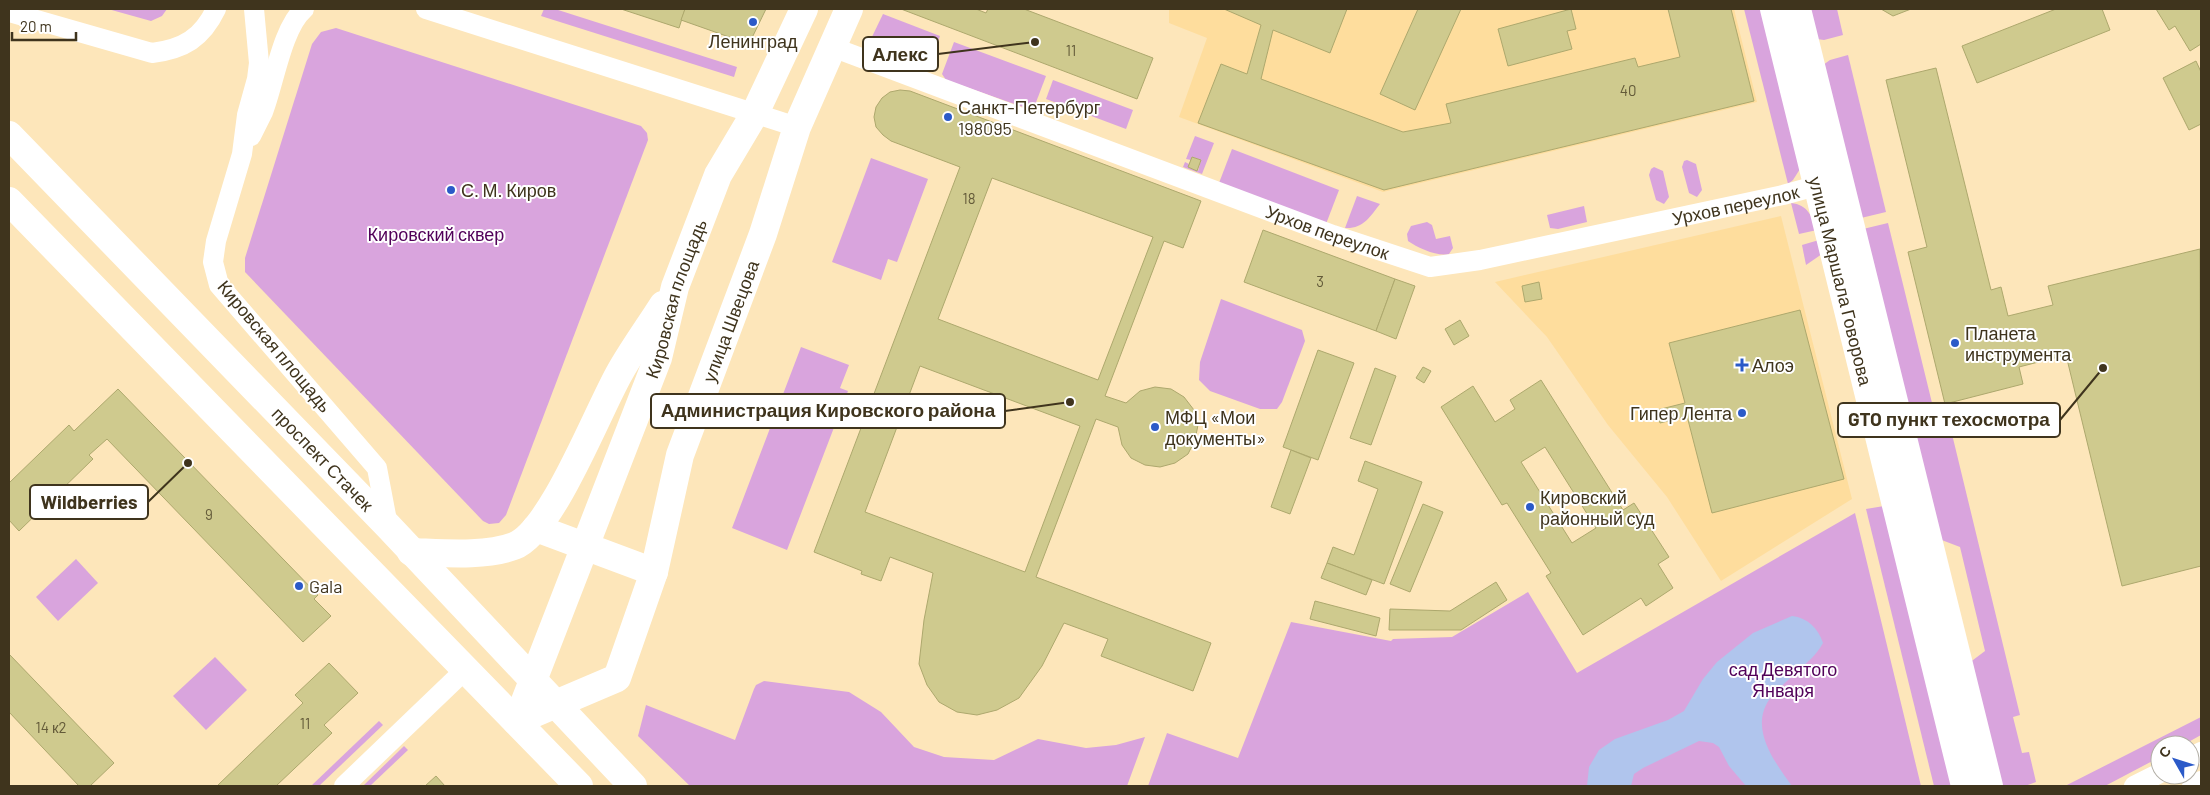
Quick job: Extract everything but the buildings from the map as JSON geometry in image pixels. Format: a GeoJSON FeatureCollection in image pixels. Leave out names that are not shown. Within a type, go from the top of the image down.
{"type":"FeatureCollection","features":[{"type":"Feature","properties":{"kind":"street"},"geometry":{"type":"LineString","coordinates":[[9,12],[152,53],[170,51],[191,42],[209,24],[216,9]]}},
{"type":"Feature","properties":{"kind":"street","name":"Кировская площадь"},"geometry":{"type":"LineString","coordinates":[[254,9],[259,63],[257,78],[247,115],[242,154],[216,241],[213,262],[219,285],[377,468],[388,526]]}},
{"type":"Feature","properties":{"kind":"street","name":"Кировская площадь"},"geometry":{"type":"LineString","coordinates":[[242,154],[263,112],[287,36],[299,13],[304,9]]}},
{"type":"Feature","properties":{"kind":"street"},"geometry":{"type":"LineString","coordinates":[[426,9],[798,127]]}},
{"type":"Feature","properties":{"kind":"street"},"geometry":{"type":"LineString","coordinates":[[755,113],[804,9]]}},
{"type":"Feature","properties":{"kind":"street","name":"улица Швецова"},"geometry":{"type":"LineString","coordinates":[[516,721],[554,703],[617,678],[654,572],[680,455],[763,234],[798,127],[849,9]]}},
{"type":"Feature","properties":{"kind":"street","name":"улица Маршала Говорова"},"geometry":{"type":"LineString","coordinates":[[1774,9],[1829,183],[1989,786]]}},
{"type":"Feature","properties":{"kind":"street","name":"улица Маршала Говорова"},"geometry":{"type":"LineString","coordinates":[[1797,9],[1829,183],[1966,786]]}},
{"type":"Feature","properties":{"kind":"street","name":"Урхов переулок"},"geometry":{"type":"LineString","coordinates":[[832,47],[1333,235],[1430,267],[1480,260],[1829,183]]}},
{"type":"Feature","properties":{"kind":"street","name":"Кировская площадь"},"geometry":{"type":"LineString","coordinates":[[516,721],[534,680],[658,358],[675,287],[718,175],[755,113]]}},
{"type":"Feature","properties":{"kind":"street","name":"проспект Стачек"},"geometry":{"type":"LineString","coordinates":[[9,135],[388,526],[633,786]]}},
{"type":"Feature","properties":{"kind":"street"},"geometry":{"type":"LineString","coordinates":[[9,201],[579,786]]}},
{"type":"Feature","properties":{"kind":"street"},"geometry":{"type":"LineString","coordinates":[[411,552],[488,553],[515,546],[527,538],[536,528],[562,488],[620,372],[675,287]]}},
{"type":"Feature","properties":{"kind":"street"},"geometry":{"type":"LineString","coordinates":[[536,528],[654,572]]}},
{"type":"Feature","properties":{"kind":"street"},"geometry":{"type":"LineString","coordinates":[[344,786],[466,669]]}},
{"type":"Feature","properties":{"kind":"street"},"geometry":{"type":"LineString","coordinates":[[2134,786],[2150,778]]}},
{"type":"Feature","properties":{"kind":"street"},"geometry":{"type":"LineString","coordinates":[[2192,786],[2201,781]]}},
{"type":"Feature","properties":{"kind":"shaded area"},"geometry":{"type":"Polygon","coordinates":[[[1169,9],[1734,9],[1757,102],[1383,192],[1179,117],[1207,38],[1169,23],[1169,9]]]}},
{"type":"Feature","properties":{"kind":"shaded area"},"geometry":{"type":"Polygon","coordinates":[[[1781,216],[1852,499],[1721,581],[1667,497],[1608,425],[1547,337],[1495,282],[1781,216]]]}},
{"type":"Feature","properties":{"kind":"green space"},"geometry":{"type":"Polygon","coordinates":[[[108,9],[167,9],[162,16],[151,21],[108,9]]]}},
{"type":"Feature","properties":{"kind":"green space"},"geometry":{"type":"Polygon","coordinates":[[[544,9],[555,9],[737,67],[734,77],[541,16],[544,9]]]}},
{"type":"Feature","properties":{"kind":"green space"},"geometry":{"type":"Polygon","coordinates":[[[1744,9],[1762,9],[1800,169],[1788,184],[1744,9]]]}},
{"type":"Feature","properties":{"kind":"green space"},"geometry":{"type":"Polygon","coordinates":[[[1809,9],[1837,9],[1843,35],[1824,40],[1817,39],[1809,9]]]}},
{"type":"Feature","properties":{"kind":"green space"},"geometry":{"type":"Polygon","coordinates":[[[883,14],[940,36],[926,72],[875,52],[871,48],[869,43],[883,14]]]}},
{"type":"Feature","properties":{"kind":"green space","name":"Кировский сквер"},"geometry":{"type":"Polygon","coordinates":[[[336,28],[641,126],[647,133],[648,140],[506,515],[499,523],[489,524],[483,521],[245,272],[245,258],[312,44],[321,32],[336,28]]]}},
{"type":"Feature","properties":{"kind":"green space"},"geometry":{"type":"Polygon","coordinates":[[[954,42],[1046,76],[1035,105],[1029,109],[946,80],[942,74],[954,42]]]}},
{"type":"Feature","properties":{"kind":"green space"},"geometry":{"type":"Polygon","coordinates":[[[1848,55],[1886,212],[1861,218],[1823,65],[1830,60],[1848,55]]]}},
{"type":"Feature","properties":{"kind":"green space"},"geometry":{"type":"Polygon","coordinates":[[[1053,80],[1133,110],[1126,129],[1046,99],[1053,80]]]}},
{"type":"Feature","properties":{"kind":"green space"},"geometry":{"type":"Polygon","coordinates":[[[1195,136],[1214,143],[1202,174],[1183,167],[1185,162],[1189,164],[1188,167],[1198,171],[1201,160],[1192,157],[1191,160],[1186,159],[1195,136]]]}},
{"type":"Feature","properties":{"kind":"green space"},"geometry":{"type":"Polygon","coordinates":[[[1232,149],[1339,190],[1326,224],[1219,183],[1232,149]]]}},
{"type":"Feature","properties":{"kind":"green space"},"geometry":{"type":"Polygon","coordinates":[[[871,158],[928,179],[897,262],[888,259],[881,280],[832,262],[871,158]]]}},
{"type":"Feature","properties":{"kind":"green space"},"geometry":{"type":"Polygon","coordinates":[[[1687,160],[1696,164],[1702,190],[1697,197],[1689,193],[1682,167],[1684,161],[1687,160]]]}},
{"type":"Feature","properties":{"kind":"green space"},"geometry":{"type":"Polygon","coordinates":[[[1654,167],[1663,171],[1669,197],[1664,204],[1656,200],[1649,175],[1654,167]]]}},
{"type":"Feature","properties":{"kind":"green space"},"geometry":{"type":"Polygon","coordinates":[[[1357,196],[1380,204],[1369,218],[1361,224],[1345,228],[1357,196]]]}},
{"type":"Feature","properties":{"kind":"green space"},"geometry":{"type":"Polygon","coordinates":[[[1791,203],[1805,208],[1811,215],[1817,230],[1799,234],[1791,203]]]}},
{"type":"Feature","properties":{"kind":"green space"},"geometry":{"type":"Polygon","coordinates":[[[1584,206],[1587,222],[1558,229],[1550,228],[1547,215],[1584,206]]]}},
{"type":"Feature","properties":{"kind":"green space"},"geometry":{"type":"Polygon","coordinates":[[[1427,222],[1432,225],[1436,239],[1450,236],[1453,248],[1449,254],[1444,255],[1428,251],[1408,241],[1407,234],[1411,226],[1427,222]]]}},
{"type":"Feature","properties":{"kind":"green space"},"geometry":{"type":"Polygon","coordinates":[[[1888,223],[1933,407],[1951,430],[2020,715],[2013,717],[2022,753],[2029,752],[2036,782],[2025,786],[2002,786],[1969,663],[1985,651],[1960,547],[1939,539],[1863,229],[1888,223]]]}},
{"type":"Feature","properties":{"kind":"green space"},"geometry":{"type":"Polygon","coordinates":[[[1819,240],[1822,254],[1806,265],[1802,245],[1819,240]]]}},
{"type":"Feature","properties":{"kind":"green space"},"geometry":{"type":"Polygon","coordinates":[[[1221,299],[1302,330],[1305,341],[1282,402],[1277,409],[1260,409],[1210,391],[1199,380],[1200,362],[1221,299]]]}},
{"type":"Feature","properties":{"kind":"green space"},"geometry":{"type":"Polygon","coordinates":[[[801,347],[849,365],[840,388],[848,391],[787,550],[732,528],[801,347]]]}},
{"type":"Feature","properties":{"kind":"green space"},"geometry":{"type":"Polygon","coordinates":[[[1884,506],[1953,786],[1934,786],[1866,509],[1884,506]]]}},
{"type":"Feature","properties":{"kind":"green space","name":"сад Девятого Января"},"geometry":{"type":"Polygon","coordinates":[[[1855,513],[1921,786],[1148,786],[1167,733],[1238,758],[1291,622],[1391,641],[1393,639],[1452,637],[1528,592],[1577,673],[1855,513]]]}},
{"type":"Feature","properties":{"kind":"green space"},"geometry":{"type":"Polygon","coordinates":[[[76,559],[98,583],[58,621],[36,597],[76,559]]]}},
{"type":"Feature","properties":{"kind":"green space"},"geometry":{"type":"Polygon","coordinates":[[[215,657],[247,690],[206,730],[173,696],[215,657]]]}},
{"type":"Feature","properties":{"kind":"green space"},"geometry":{"type":"Polygon","coordinates":[[[764,681],[849,692],[881,712],[914,747],[944,757],[994,760],[1038,739],[1086,748],[1116,745],[1145,737],[1127,786],[690,786],[638,736],[646,705],[735,740],[754,689],[756,685],[764,681]]]}},
{"type":"Feature","properties":{"kind":"green space"},"geometry":{"type":"Polygon","coordinates":[[[2201,717],[2200,736],[2166,735],[2201,717]]]}},
{"type":"Feature","properties":{"kind":"green space"},"geometry":{"type":"Polygon","coordinates":[[[379,721],[383,725],[319,786],[311,786],[379,721]]]}},
{"type":"Feature","properties":{"kind":"green space"},"geometry":{"type":"Polygon","coordinates":[[[2150,743],[2150,762],[2105,786],[2065,786],[2150,743]]]}},
{"type":"Feature","properties":{"kind":"green space"},"geometry":{"type":"Polygon","coordinates":[[[404,746],[408,750],[370,786],[363,786],[404,746]]]}},
{"type":"Feature","properties":{"kind":"water"},"geometry":{"type":"Polygon","coordinates":[[[1792,616],[1808,621],[1815,628],[1823,643],[1811,659],[1772,696],[1765,707],[1762,719],[1766,743],[1778,766],[1792,786],[1746,786],[1729,766],[1719,747],[1713,743],[1699,741],[1643,768],[1634,774],[1631,786],[1587,786],[1589,767],[1599,750],[1615,739],[1668,720],[1684,711],[1703,679],[1717,662],[1753,633],[1792,616]]]}},
{"type":"Feature","properties":{"kind":"place","name":"Ленинград"},"geometry":{"type":"Point","coordinates":[753,22]}},
{"type":"Feature","properties":{"kind":"place","name":"Алекс"},"geometry":{"type":"Point","coordinates":[1035,42]}},
{"type":"Feature","properties":{"kind":"place","name":"Санкт-Петербург 198095"},"geometry":{"type":"Point","coordinates":[948,117]}},
{"type":"Feature","properties":{"kind":"place","name":"С. М. Киров"},"geometry":{"type":"Point","coordinates":[451,190]}},
{"type":"Feature","properties":{"kind":"place","name":"Планета инструмента"},"geometry":{"type":"Point","coordinates":[1955,343]}},
{"type":"Feature","properties":{"kind":"place","name":"Алоэ"},"geometry":{"type":"Point","coordinates":[1742,365]}},
{"type":"Feature","properties":{"kind":"place","name":"GTO пункт техосмотра"},"geometry":{"type":"Point","coordinates":[2103,368]}},
{"type":"Feature","properties":{"kind":"place","name":"Администрация Кировского района"},"geometry":{"type":"Point","coordinates":[1070,402]}},
{"type":"Feature","properties":{"kind":"place","name":"Гипер Лента"},"geometry":{"type":"Point","coordinates":[1742,413]}},
{"type":"Feature","properties":{"kind":"place","name":"МФЦ «Мои документы»"},"geometry":{"type":"Point","coordinates":[1155,427]}},
{"type":"Feature","properties":{"kind":"place","name":"Wildberries"},"geometry":{"type":"Point","coordinates":[188,463]}},
{"type":"Feature","properties":{"kind":"place","name":"Кировский районный суд"},"geometry":{"type":"Point","coordinates":[1530,507]}},
{"type":"Feature","properties":{"kind":"place","name":"Gala"},"geometry":{"type":"Point","coordinates":[299,586]}}]}
